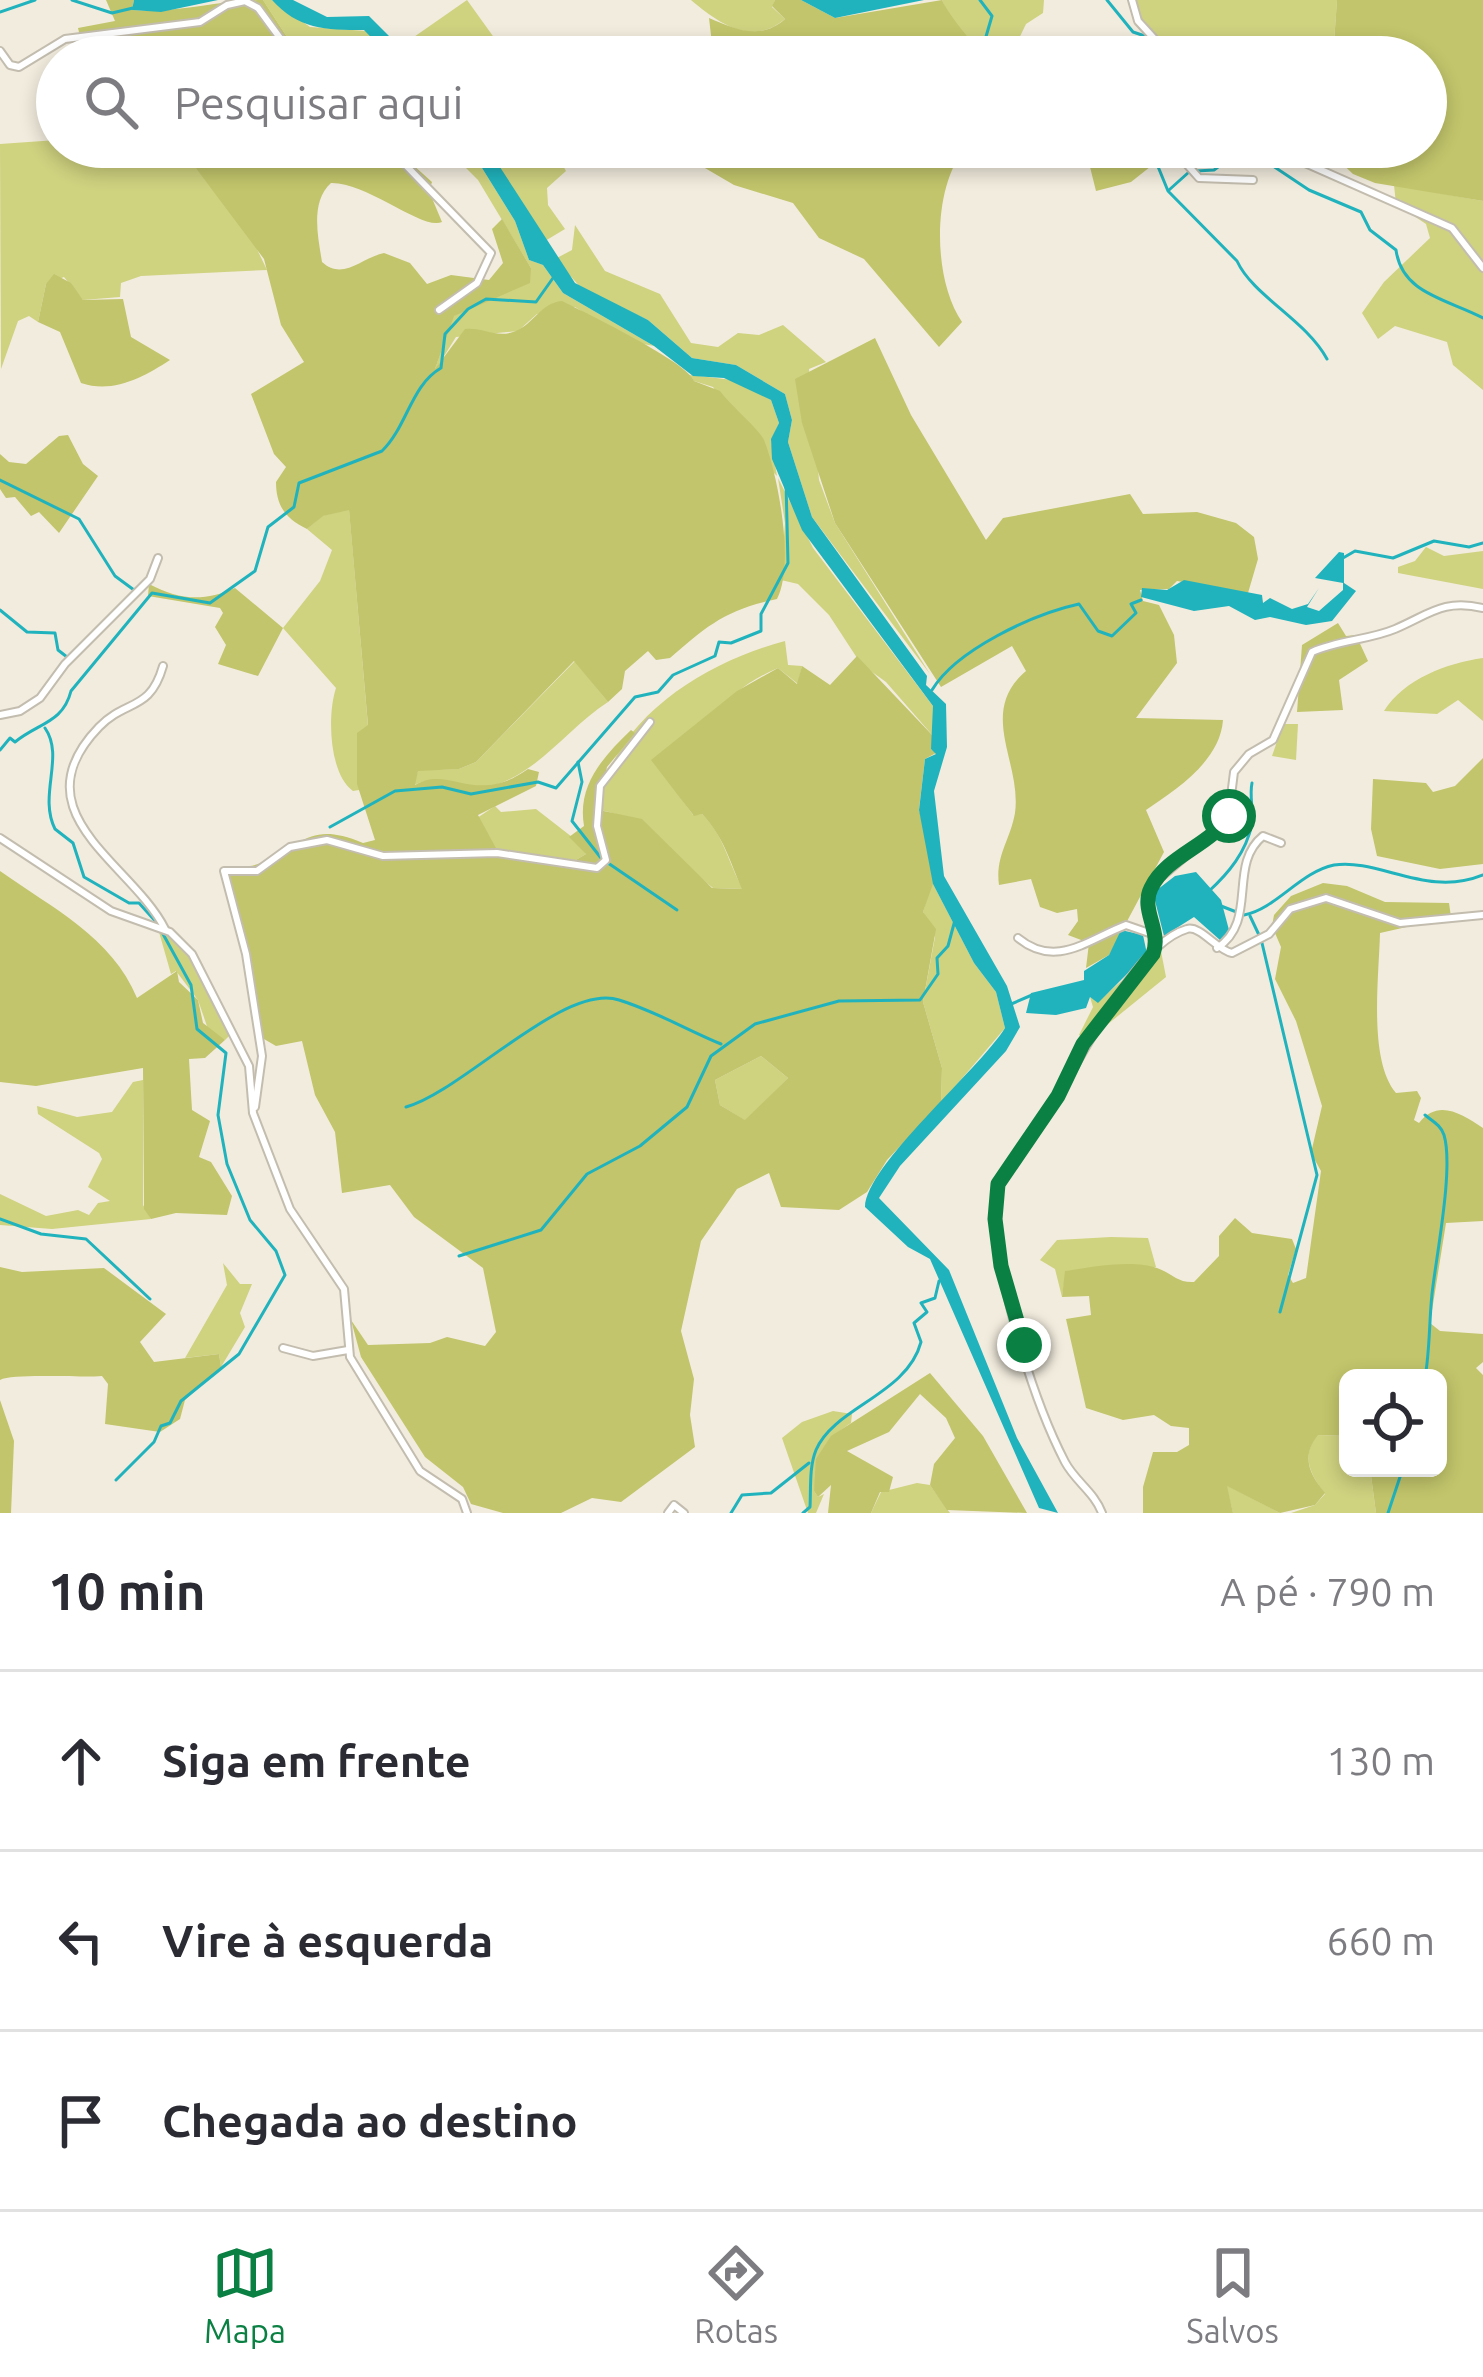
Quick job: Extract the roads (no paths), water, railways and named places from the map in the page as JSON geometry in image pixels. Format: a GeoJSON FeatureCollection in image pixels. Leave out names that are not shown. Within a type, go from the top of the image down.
{"type":"FeatureCollection","features":[{"type":"Feature","properties":{"kind":"street"},"geometry":{"type":"LineString","coordinates":[[1132,0],[1138,21],[1152,36]]}},
{"type":"Feature","properties":{"kind":"street"},"geometry":{"type":"LineString","coordinates":[[88,36],[200,22],[227,4],[245,2],[258,8],[279,36]]}},
{"type":"Feature","properties":{"kind":"street"},"geometry":{"type":"LineString","coordinates":[[0,51],[10,65],[20,67],[36,57]]}},
{"type":"Feature","properties":{"kind":"street"},"geometry":{"type":"LineString","coordinates":[[408,168],[491,253],[477,283],[439,310]]}},
{"type":"Feature","properties":{"kind":"street"},"geometry":{"type":"LineString","coordinates":[[1190,168],[1199,178],[1253,179]]}},
{"type":"Feature","properties":{"kind":"street"},"geometry":{"type":"LineString","coordinates":[[1316,168],[1452,228],[1483,268]]}},
{"type":"Feature","properties":{"kind":"street"},"geometry":{"type":"LineString","coordinates":[[0,715],[14,713],[40,698],[64,664],[150,579],[158,558]]}},
{"type":"Feature","properties":{"kind":"street"},"geometry":{"type":"LineString","coordinates":[[1156,946],[1147,902],[1153,884],[1228,820],[1234,772],[1249,754],[1273,740],[1312,652],[1393,629],[1432,607],[1455,602],[1483,608]]}},
{"type":"Feature","properties":{"kind":"street"},"geometry":{"type":"LineString","coordinates":[[164,666],[154,692],[106,720],[86,744],[71,795],[79,826],[201,969],[223,1024],[245,1058],[253,1113],[297,1224],[344,1288],[348,1350],[420,1471],[462,1499],[467,1513]]}},
{"type":"Feature","properties":{"kind":"street"},"geometry":{"type":"LineString","coordinates":[[253,1113],[262,1057],[246,954],[224,871],[257,871],[290,847],[327,840],[383,856],[497,853],[597,868],[606,860],[597,826],[604,776],[650,722]]}},
{"type":"Feature","properties":{"kind":"street"},"geometry":{"type":"LineString","coordinates":[[1217,948],[1229,939],[1242,914],[1240,884],[1254,843],[1263,836],[1281,842]]}},
{"type":"Feature","properties":{"kind":"street"},"geometry":{"type":"LineString","coordinates":[[0,838],[111,911],[164,929]]}},
{"type":"Feature","properties":{"kind":"street"},"geometry":{"type":"LineString","coordinates":[[1102,1513],[1066,1462],[1036,1384],[1001,1266],[996,1191],[1058,1096],[1083,1044],[1156,946],[1191,928],[1217,948],[1236,952],[1269,934],[1290,909],[1326,898],[1400,923],[1483,915]]}},
{"type":"Feature","properties":{"kind":"street"},"geometry":{"type":"LineString","coordinates":[[1018,938],[1046,955],[1061,954],[1126,925],[1156,935]]}},
{"type":"Feature","properties":{"kind":"street"},"geometry":{"type":"LineString","coordinates":[[283,1348],[313,1356],[348,1350]]}},
{"type":"Feature","properties":{"kind":"street"},"geometry":{"type":"LineString","coordinates":[[671,1509],[684,1513]]}},
{"type":"Feature","properties":{"kind":"water"},"geometry":{"type":"Polygon","coordinates":[[[134,0],[218,0],[161,12],[132,10],[134,0]]]}},
{"type":"Feature","properties":{"kind":"water"},"geometry":{"type":"Polygon","coordinates":[[[272,0],[293,0],[327,17],[369,16],[389,36],[325,28],[282,10],[272,0]]]}},
{"type":"Feature","properties":{"kind":"water"},"geometry":{"type":"Polygon","coordinates":[[[801,0],[924,0],[835,18],[801,0]]]}},
{"type":"Feature","properties":{"kind":"water"},"geometry":{"type":"Polygon","coordinates":[[[482,168],[501,168],[575,283],[648,320],[692,358],[736,365],[785,394],[792,420],[788,442],[812,517],[927,676],[926,685],[946,704],[947,747],[934,791],[944,876],[1007,986],[1020,1027],[1006,1051],[900,1166],[879,1198],[949,1270],[1017,1438],[1058,1513],[1039,1508],[930,1259],[908,1247],[865,1207],[884,1167],[1005,1028],[996,992],[974,963],[933,884],[919,810],[925,759],[936,754],[931,749],[933,706],[802,530],[772,459],[771,439],[779,423],[771,400],[724,378],[693,376],[654,346],[563,293],[543,265],[529,260],[515,221],[482,168]]]}},
{"type":"Feature","properties":{"kind":"water"},"geometry":{"type":"Polygon","coordinates":[[[1339,552],[1344,553],[1344,583],[1356,591],[1332,621],[1306,625],[1270,617],[1255,620],[1229,606],[1194,611],[1141,597],[1142,588],[1167,590],[1184,580],[1262,595],[1263,603],[1270,598],[1292,609],[1308,604],[1319,588],[1307,607],[1319,611],[1343,590],[1343,583],[1315,578],[1339,552]]]}},
{"type":"Feature","properties":{"kind":"water"},"geometry":{"type":"Polygon","coordinates":[[[1196,872],[1221,900],[1229,930],[1220,940],[1194,917],[1164,936],[1153,893],[1175,876],[1196,872]]]}},
{"type":"Feature","properties":{"kind":"water"},"geometry":{"type":"Polygon","coordinates":[[[1121,930],[1143,935],[1147,954],[1098,1003],[1090,997],[1086,1008],[1056,1015],[1026,1013],[1031,993],[1084,980],[1084,971],[1109,955],[1121,930]]]}},
{"type":"Feature","properties":{"kind":"waterway"},"geometry":{"type":"LineString","coordinates":[[0,12],[35,0]]}},
{"type":"Feature","properties":{"kind":"waterway"},"geometry":{"type":"LineString","coordinates":[[72,0],[112,13],[133,8]]}},
{"type":"Feature","properties":{"kind":"waterway"},"geometry":{"type":"LineString","coordinates":[[980,0],[992,16],[986,36]]}},
{"type":"Feature","properties":{"kind":"waterway"},"geometry":{"type":"LineString","coordinates":[[1107,0],[1133,32],[1145,36]]}},
{"type":"Feature","properties":{"kind":"waterway"},"geometry":{"type":"LineString","coordinates":[[1159,168],[1168,191],[1327,359]]}},
{"type":"Feature","properties":{"kind":"waterway"},"geometry":{"type":"LineString","coordinates":[[1196,171],[1217,168]]}},
{"type":"Feature","properties":{"kind":"waterway"},"geometry":{"type":"LineString","coordinates":[[1276,168],[1309,190],[1361,212],[1370,230],[1396,250],[1400,265],[1417,286],[1483,318]]}},
{"type":"Feature","properties":{"kind":"waterway"},"geometry":{"type":"LineString","coordinates":[[1169,190],[1189,172]]}},
{"type":"Feature","properties":{"kind":"waterway"},"geometry":{"type":"LineString","coordinates":[[0,750],[10,738],[15,742],[62,710],[71,691],[152,593],[210,603],[255,571],[268,527],[294,507],[299,483],[382,451],[423,385],[441,368],[445,334],[468,309],[486,299],[536,302],[553,278]]}},
{"type":"Feature","properties":{"kind":"waterway"},"geometry":{"type":"LineString","coordinates":[[0,480],[79,519],[115,576],[134,590]]}},
{"type":"Feature","properties":{"kind":"waterway"},"geometry":{"type":"LineString","coordinates":[[330,827],[395,791],[442,787],[471,794],[538,782],[556,788],[635,697],[658,692],[673,675],[715,656],[719,642],[731,643],[761,631],[761,614],[788,563],[786,482]]}},
{"type":"Feature","properties":{"kind":"waterway"},"geometry":{"type":"LineString","coordinates":[[1343,558],[1355,551],[1393,558],[1434,541],[1469,547],[1483,543]]}},
{"type":"Feature","properties":{"kind":"waterway"},"geometry":{"type":"LineString","coordinates":[[932,690],[959,661],[1019,625],[1079,604],[1098,631],[1112,636],[1136,613],[1131,604],[1141,600]]}},
{"type":"Feature","properties":{"kind":"waterway"},"geometry":{"type":"LineString","coordinates":[[0,610],[27,632],[55,633],[58,650],[67,657]]}},
{"type":"Feature","properties":{"kind":"waterway"},"geometry":{"type":"LineString","coordinates":[[45,728],[53,751],[49,803],[55,829],[73,843],[84,877],[129,903],[139,903],[157,923]]}},
{"type":"Feature","properties":{"kind":"waterway"},"geometry":{"type":"LineString","coordinates":[[578,762],[582,782],[572,821],[601,858]]}},
{"type":"Feature","properties":{"kind":"waterway"},"geometry":{"type":"LineString","coordinates":[[1208,892],[1246,844],[1252,824],[1252,783]]}},
{"type":"Feature","properties":{"kind":"waterway"},"geometry":{"type":"LineString","coordinates":[[608,863],[677,910]]}},
{"type":"Feature","properties":{"kind":"waterway"},"geometry":{"type":"LineString","coordinates":[[1244,915],[1334,865],[1351,864],[1442,882],[1483,875]]}},
{"type":"Feature","properties":{"kind":"waterway"},"geometry":{"type":"LineString","coordinates":[[1221,906],[1239,913]]}},
{"type":"Feature","properties":{"kind":"waterway"},"geometry":{"type":"LineString","coordinates":[[1250,916],[1259,935]]}},
{"type":"Feature","properties":{"kind":"waterway"},"geometry":{"type":"LineString","coordinates":[[459,1256],[541,1230],[587,1174],[640,1146],[687,1107],[711,1056],[755,1024],[839,1001],[920,1000],[938,974],[937,958],[948,946],[955,920]]}},
{"type":"Feature","properties":{"kind":"waterway"},"geometry":{"type":"LineString","coordinates":[[116,1480],[154,1442],[161,1426],[170,1423],[181,1401],[239,1354],[285,1275],[276,1251],[250,1220],[227,1164],[218,1115],[226,1053],[197,1029],[191,985],[163,934]]}},
{"type":"Feature","properties":{"kind":"waterway"},"geometry":{"type":"LineString","coordinates":[[1262,943],[1317,1175],[1280,1312]]}},
{"type":"Feature","properties":{"kind":"waterway"},"geometry":{"type":"LineString","coordinates":[[1009,1005],[1032,995]]}},
{"type":"Feature","properties":{"kind":"waterway"},"geometry":{"type":"LineString","coordinates":[[406,1107],[455,1081],[542,1022],[596,999],[632,1004],[721,1044]]}},
{"type":"Feature","properties":{"kind":"waterway"},"geometry":{"type":"LineString","coordinates":[[1425,1115],[1443,1132],[1447,1150],[1426,1369]]}},
{"type":"Feature","properties":{"kind":"waterway"},"geometry":{"type":"LineString","coordinates":[[0,1219],[41,1234],[86,1239],[150,1299]]}},
{"type":"Feature","properties":{"kind":"waterway"},"geometry":{"type":"LineString","coordinates":[[803,1513],[810,1507],[816,1450],[838,1422],[886,1388],[913,1360],[921,1342],[914,1323],[927,1312],[921,1303],[935,1298],[939,1281]]}},
{"type":"Feature","properties":{"kind":"waterway"},"geometry":{"type":"LineString","coordinates":[[731,1513],[742,1495],[771,1493],[809,1463]]}},
{"type":"Feature","properties":{"kind":"waterway"},"geometry":{"type":"LineString","coordinates":[[1388,1513],[1400,1477]]}}]}
